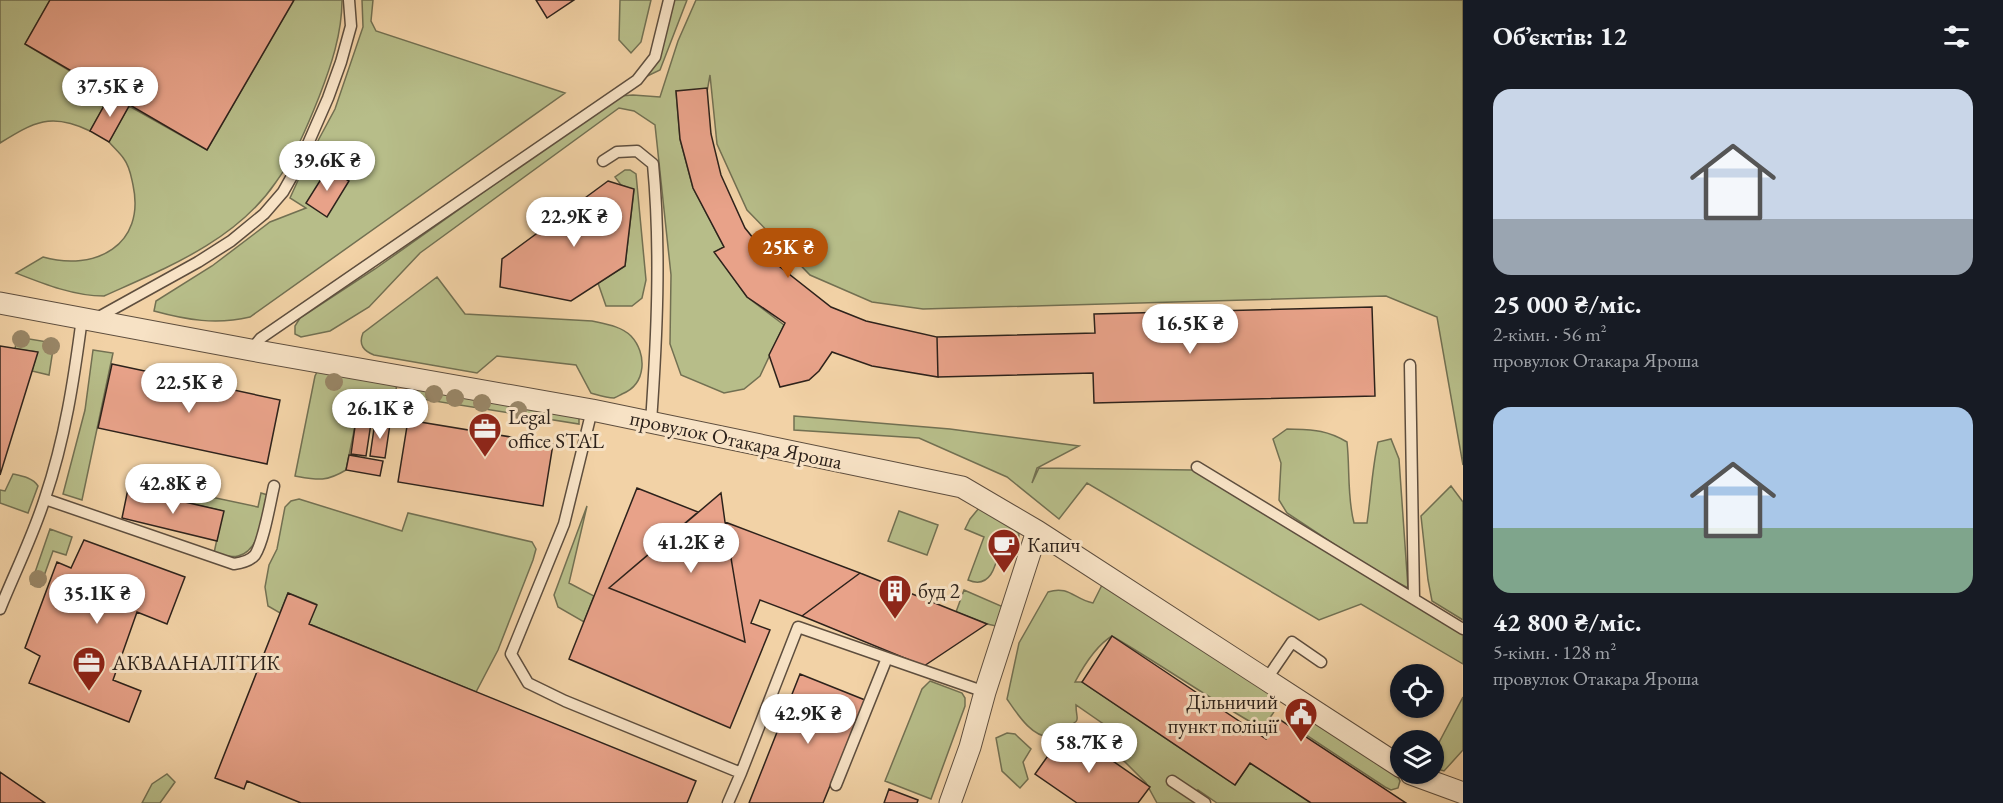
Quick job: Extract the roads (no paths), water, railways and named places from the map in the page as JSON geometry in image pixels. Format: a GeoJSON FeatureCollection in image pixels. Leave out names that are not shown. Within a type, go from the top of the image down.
{"type":"FeatureCollection","features":[{"type":"Feature","properties":{"kind":"street","name":"провулок Отакара Яроша"},"geometry":{"type":"LineString","coordinates":[[0,303],[592,410],[962,487],[1037,531],[1390,760]]}},
{"type":"Feature","properties":{"kind":"street"},"geometry":{"type":"LineString","coordinates":[[950,803],[970,747],[985,692],[1037,531]]}},
{"type":"Feature","properties":{"kind":"street"},"geometry":{"type":"LineString","coordinates":[[1437,784],[1463,793]]}},
{"type":"Feature","properties":{"kind":"lane"},"geometry":{"type":"LineString","coordinates":[[0,609],[45,499],[69,411],[88,319],[188,267],[231,241],[264,214],[284,192],[300,162],[341,62],[351,26],[350,0]]}},
{"type":"Feature","properties":{"kind":"lane"},"geometry":{"type":"LineString","coordinates":[[251,350],[261,338],[637,80],[655,57],[669,0]]}},
{"type":"Feature","properties":{"kind":"lane"},"geometry":{"type":"LineString","coordinates":[[603,161],[617,152],[637,151],[653,164],[657,210],[658,319],[651,422]]}},
{"type":"Feature","properties":{"kind":"lane"},"geometry":{"type":"LineString","coordinates":[[1410,364],[1414,599]]}},
{"type":"Feature","properties":{"kind":"lane"},"geometry":{"type":"LineString","coordinates":[[592,410],[564,524],[511,654],[528,683],[565,701],[741,773]]}},
{"type":"Feature","properties":{"kind":"lane"},"geometry":{"type":"LineString","coordinates":[[1197,467],[1463,629]]}},
{"type":"Feature","properties":{"kind":"lane"},"geometry":{"type":"LineString","coordinates":[[45,499],[234,564],[242,563],[255,555],[274,486]]}},
{"type":"Feature","properties":{"kind":"lane"},"geometry":{"type":"LineString","coordinates":[[728,803],[798,627],[985,692]]}},
{"type":"Feature","properties":{"kind":"lane"},"geometry":{"type":"LineString","coordinates":[[1266,680],[1292,642],[1322,662]]}},
{"type":"Feature","properties":{"kind":"lane"},"geometry":{"type":"LineString","coordinates":[[836,785],[887,658]]}},
{"type":"Feature","properties":{"kind":"lane"},"geometry":{"type":"LineString","coordinates":[[1172,781],[1205,803]]}},
{"type":"Feature","properties":{"kind":"place","name":"Legal office STAL"},"geometry":{"type":"Point","coordinates":[485,458]}},
{"type":"Feature","properties":{"kind":"place","name":"Капич"},"geometry":{"type":"Point","coordinates":[1004,574]}},
{"type":"Feature","properties":{"kind":"place","name":"буд 2"},"geometry":{"type":"Point","coordinates":[895,620]}},
{"type":"Feature","properties":{"kind":"place","name":"АКВААНАЛІТИК"},"geometry":{"type":"Point","coordinates":[89,692]}},
{"type":"Feature","properties":{"kind":"place","name":"Дільничий пункт поліції"},"geometry":{"type":"Point","coordinates":[1301,743]}}]}
